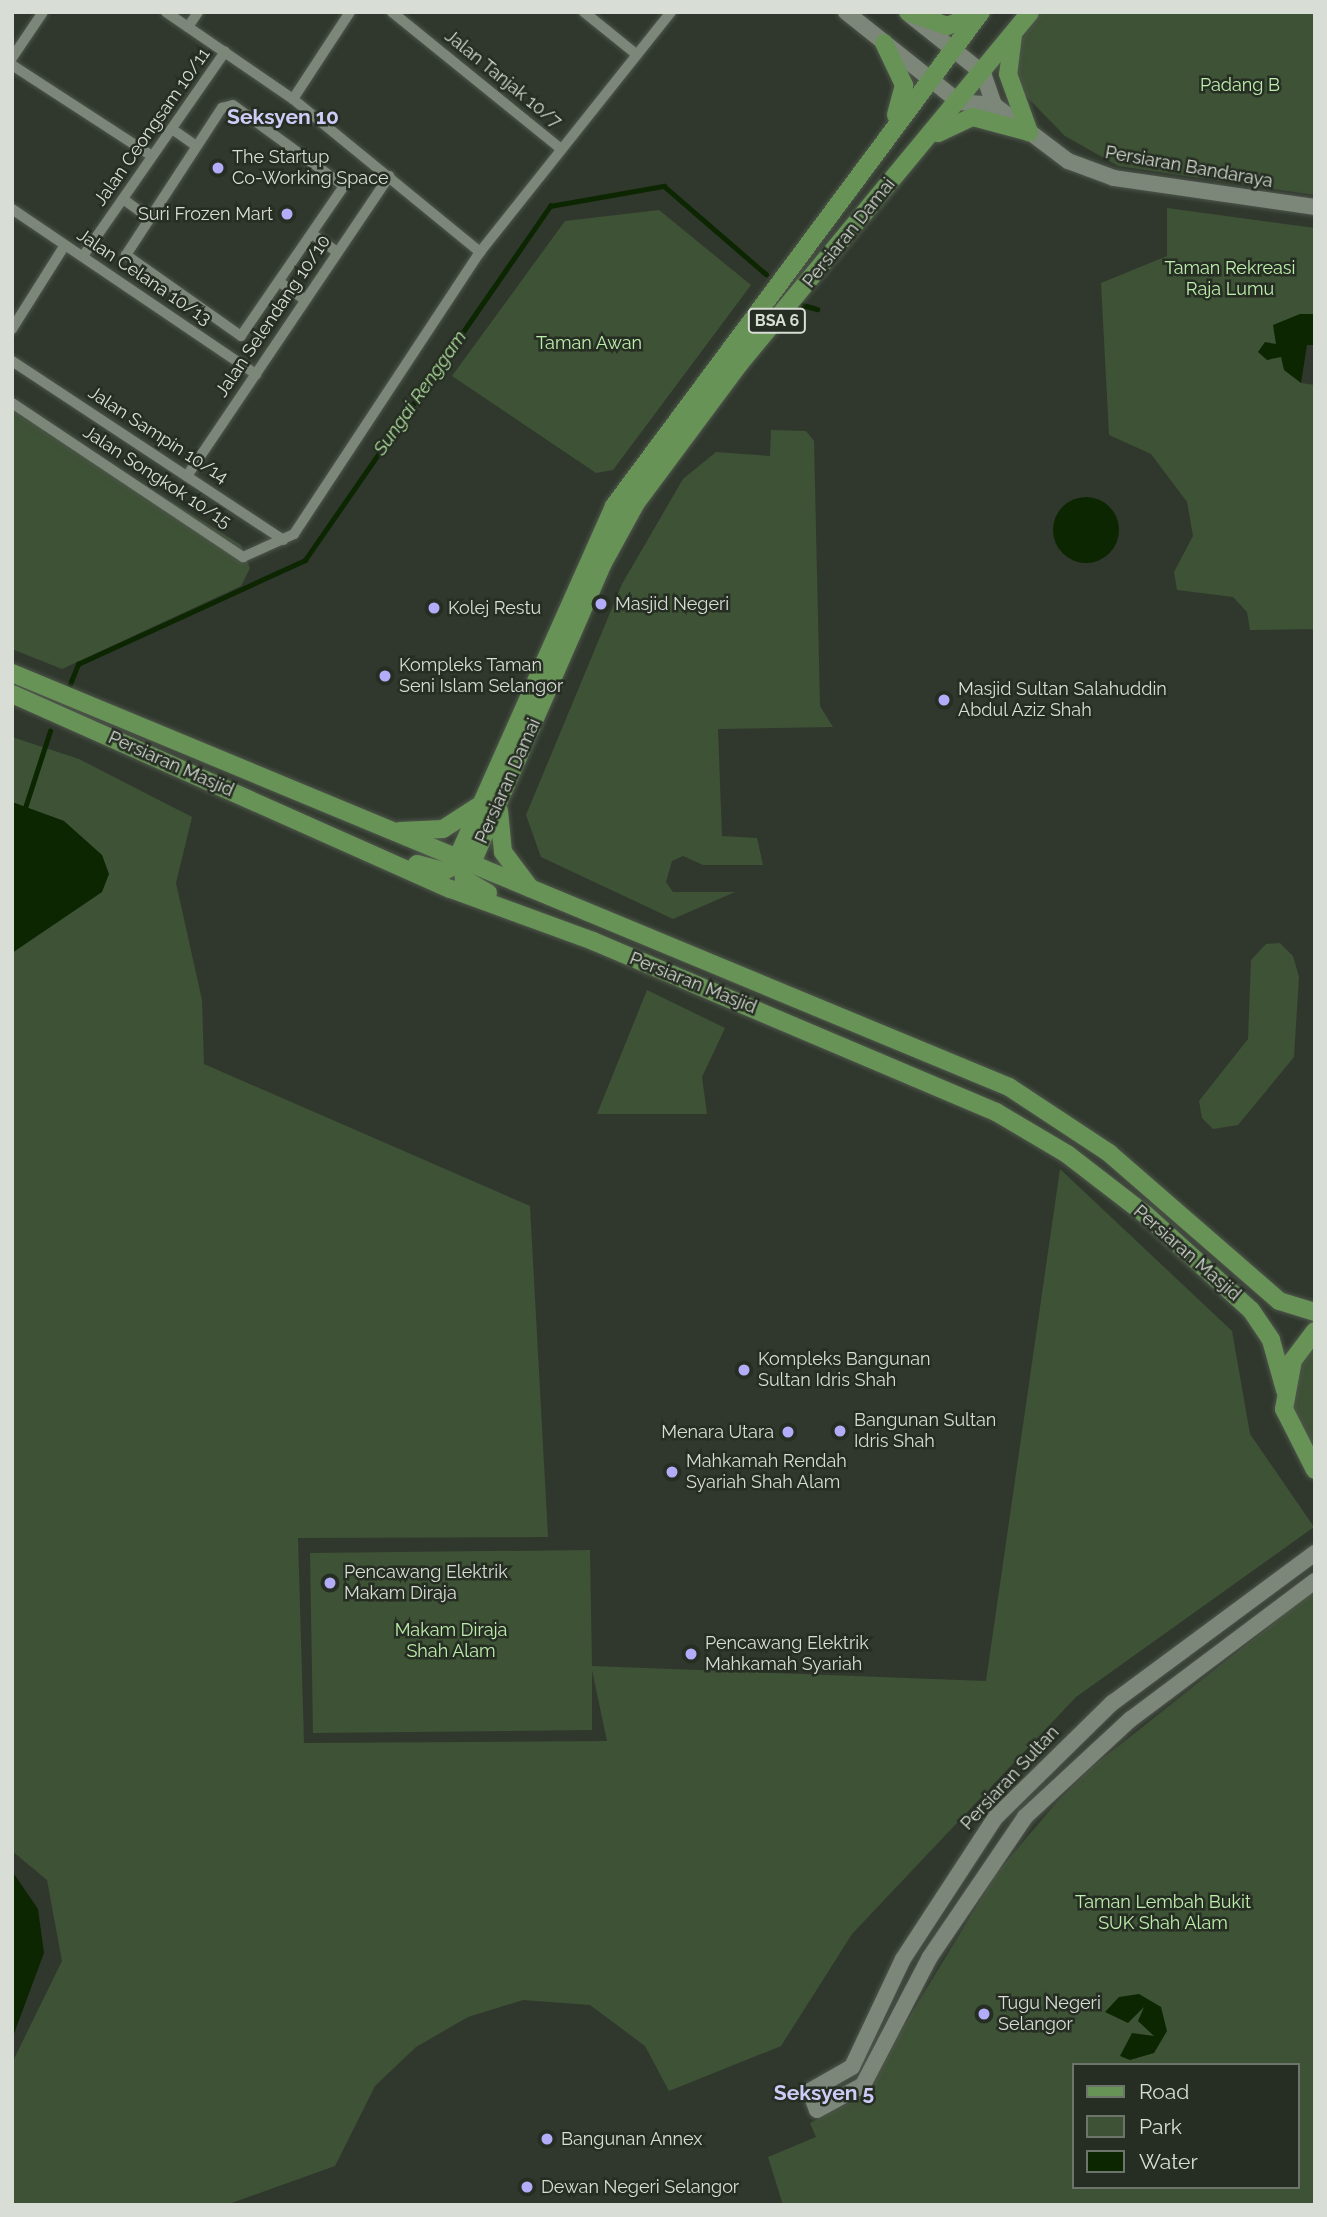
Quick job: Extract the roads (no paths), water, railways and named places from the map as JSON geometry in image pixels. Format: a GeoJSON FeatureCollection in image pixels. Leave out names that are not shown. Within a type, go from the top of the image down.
{"type":"FeatureCollection","features":[{"type":"Feature","properties":{"kind":"main road"},"geometry":{"type":"LineString","coordinates":[[907,12],[947,26],[980,12]]}},
{"type":"Feature","properties":{"kind":"main road","name":"Persiaran Damai"},"geometry":{"type":"LineString","coordinates":[[461,864],[477,807],[617,502],[889,131],[980,12]]}},
{"type":"Feature","properties":{"kind":"main road","name":"Persiaran Damai"},"geometry":{"type":"LineString","coordinates":[[461,864],[475,856],[603,563],[636,503],[740,363],[983,73],[1030,12]]}},
{"type":"Feature","properties":{"kind":"main road"},"geometry":{"type":"LineString","coordinates":[[1014,33],[1009,74],[1029,132]]}},
{"type":"Feature","properties":{"kind":"main road"},"geometry":{"type":"LineString","coordinates":[[884,43],[904,85],[889,131]]}},
{"type":"Feature","properties":{"kind":"main road"},"geometry":{"type":"LineString","coordinates":[[923,142],[973,117],[1029,132]]}},
{"type":"Feature","properties":{"kind":"main road"},"geometry":{"type":"LineString","coordinates":[[617,502],[636,503]]}},
{"type":"Feature","properties":{"kind":"main road","name":"Persiaran Masjid"},"geometry":{"type":"LineString","coordinates":[[12,673],[391,831],[461,864],[533,890],[1009,1087],[1118,1161],[1279,1301],[1315,1312]]}},
{"type":"Feature","properties":{"kind":"main road","name":"Persiaran Masjid"},"geometry":{"type":"LineString","coordinates":[[12,694],[451,889],[593,941],[891,1065],[996,1112],[1067,1154],[1251,1310],[1270,1340],[1285,1390]]}},
{"type":"Feature","properties":{"kind":"main road"},"geometry":{"type":"LineString","coordinates":[[500,801],[503,852],[533,890]]}},
{"type":"Feature","properties":{"kind":"main road"},"geometry":{"type":"LineString","coordinates":[[391,831],[443,829],[477,807]]}},
{"type":"Feature","properties":{"kind":"main road"},"geometry":{"type":"LineString","coordinates":[[370,851],[430,869],[461,864],[470,886],[593,941]]}},
{"type":"Feature","properties":{"kind":"main road"},"geometry":{"type":"LineString","coordinates":[[1315,1331],[1293,1360],[1285,1390],[1288,1424],[1315,1470]]}},
{"type":"Feature","properties":{"kind":"street"},"geometry":{"type":"LineString","coordinates":[[12,58],[43,12]]}},
{"type":"Feature","properties":{"kind":"street"},"geometry":{"type":"LineString","coordinates":[[166,12],[293,99],[480,252]]}},
{"type":"Feature","properties":{"kind":"street"},"geometry":{"type":"LineString","coordinates":[[188,27],[198,12]]}},
{"type":"Feature","properties":{"kind":"street"},"geometry":{"type":"LineString","coordinates":[[293,99],[350,12]]}},
{"type":"Feature","properties":{"kind":"street","name":"Jalan Tanjak 10/7"},"geometry":{"type":"LineString","coordinates":[[392,12],[559,147]]}},
{"type":"Feature","properties":{"kind":"street"},"geometry":{"type":"LineString","coordinates":[[584,12],[636,54]]}},
{"type":"Feature","properties":{"kind":"street"},"geometry":{"type":"LineString","coordinates":[[283,540],[301,525],[480,252],[559,147],[671,12]]}},
{"type":"Feature","properties":{"kind":"street"},"geometry":{"type":"LineString","coordinates":[[846,12],[959,102],[994,105],[983,73],[907,12]]}},
{"type":"Feature","properties":{"kind":"street","name":"Jalan Ceongsam 10/11"},"geometry":{"type":"LineString","coordinates":[[83,256],[225,52]]}},
{"type":"Feature","properties":{"kind":"street"},"geometry":{"type":"LineString","coordinates":[[12,65],[152,156]]}},
{"type":"Feature","properties":{"kind":"street"},"geometry":{"type":"LineString","coordinates":[[233,105],[340,180],[344,191],[281,283],[237,335],[128,260],[127,248],[146,216],[196,146],[222,108],[233,105]]}},
{"type":"Feature","properties":{"kind":"street","name":"Persiaran Bandaraya"},"geometry":{"type":"LineString","coordinates":[[994,105],[1048,150],[1114,178],[1315,207]]}},
{"type":"Feature","properties":{"kind":"street"},"geometry":{"type":"LineString","coordinates":[[172,129],[196,146]]}},
{"type":"Feature","properties":{"kind":"street","name":"Jalan Selendang 10/10"},"geometry":{"type":"LineString","coordinates":[[187,476],[389,176]]}},
{"type":"Feature","properties":{"kind":"street"},"geometry":{"type":"LineString","coordinates":[[122,199],[146,216]]}},
{"type":"Feature","properties":{"kind":"street","name":"Jalan Celana 10/13"},"geometry":{"type":"LineString","coordinates":[[12,209],[256,374]]}},
{"type":"Feature","properties":{"kind":"street"},"geometry":{"type":"LineString","coordinates":[[314,236],[337,251]]}},
{"type":"Feature","properties":{"kind":"street"},"geometry":{"type":"LineString","coordinates":[[12,329],[65,245]]}},
{"type":"Feature","properties":{"kind":"street"},"geometry":{"type":"LineString","coordinates":[[281,283],[305,300]]}},
{"type":"Feature","properties":{"kind":"street","name":"Jalan Sampin 10/14"},"geometry":{"type":"LineString","coordinates":[[12,361],[283,540]]}},
{"type":"Feature","properties":{"kind":"street","name":"Jalan Songkok 10/15"},"geometry":{"type":"LineString","coordinates":[[12,403],[243,557],[283,540]]}},
{"type":"Feature","properties":{"kind":"street","name":"Persiaran Sultan"},"geometry":{"type":"LineString","coordinates":[[1309,1585],[1131,1719],[1025,1818],[930,1957],[863,2085],[817,2110],[810,2091],[852,2067],[903,1959],[966,1854],[1048,1760],[1112,1703],[1315,1553]]}},
{"type":"Feature","properties":{"kind":"water"},"geometry":{"type":"Polygon","coordinates":[[[1300,314],[1315,314],[1315,345],[1307,345],[1301,383],[1284,370],[1281,357],[1267,360],[1258,352],[1265,342],[1276,344],[1273,325],[1300,314]]]}},
{"type":"Feature","properties":{"kind":"water"},"geometry":{"type":"Polygon","coordinates":[[[1086,497],[1099,500],[1109,507],[1116,517],[1119,530],[1116,543],[1109,553],[1099,560],[1086,563],[1073,560],[1063,553],[1056,543],[1053,530],[1056,517],[1063,507],[1073,500],[1086,497]]]}},
{"type":"Feature","properties":{"kind":"water"},"geometry":{"type":"Polygon","coordinates":[[[12,802],[64,821],[102,855],[109,874],[102,892],[12,953],[12,802]]]}},
{"type":"Feature","properties":{"kind":"water"},"geometry":{"type":"Polygon","coordinates":[[[12,1871],[38,1909],[44,1953],[12,2039],[12,1871]]]}},
{"type":"Feature","properties":{"kind":"water"},"geometry":{"type":"Polygon","coordinates":[[[1139,1994],[1161,2007],[1167,2031],[1154,2053],[1130,2060],[1120,2056],[1132,2033],[1154,2036],[1138,2021],[1144,2007],[1128,2023],[1105,2012],[1119,1997],[1139,1994]]]}},
{"type":"Feature","properties":{"kind":"waterway","name":"Sungai Renggam"},"geometry":{"type":"LineString","coordinates":[[68,689],[78,664],[305,560],[550,206],[664,186],[766,274]]}},
{"type":"Feature","properties":{"kind":"waterway","name":"Sungai Renggam"},"geometry":{"type":"LineString","coordinates":[[803,305],[817,309]]}},
{"type":"Feature","properties":{"kind":"waterway","name":"Sungai Renggam"},"geometry":{"type":"LineString","coordinates":[[24,811],[50,731]]}},
{"type":"Feature","properties":{"kind":"place","name":"The Startup Co-Working Space"},"geometry":{"type":"Point","coordinates":[218,168]}},
{"type":"Feature","properties":{"kind":"place","name":"Suri Frozen Mart"},"geometry":{"type":"Point","coordinates":[287,214]}},
{"type":"Feature","properties":{"kind":"place","name":"Masjid Negeri"},"geometry":{"type":"Point","coordinates":[601,604]}},
{"type":"Feature","properties":{"kind":"place","name":"Kolej Restu"},"geometry":{"type":"Point","coordinates":[434,608]}},
{"type":"Feature","properties":{"kind":"place","name":"Kompleks Taman Seni Islam Selangor"},"geometry":{"type":"Point","coordinates":[385,676]}},
{"type":"Feature","properties":{"kind":"place","name":"Masjid Sultan Salahuddin Abdul Aziz Shah"},"geometry":{"type":"Point","coordinates":[944,700]}},
{"type":"Feature","properties":{"kind":"place","name":"Kompleks Bangunan Sultan Idris Shah"},"geometry":{"type":"Point","coordinates":[744,1370]}},
{"type":"Feature","properties":{"kind":"place","name":"Bangunan Sultan Idris Shah"},"geometry":{"type":"Point","coordinates":[840,1431]}},
{"type":"Feature","properties":{"kind":"place","name":"Menara Utara"},"geometry":{"type":"Point","coordinates":[788,1432]}},
{"type":"Feature","properties":{"kind":"place","name":"Mahkamah Rendah Syariah Shah Alam"},"geometry":{"type":"Point","coordinates":[672,1472]}},
{"type":"Feature","properties":{"kind":"place","name":"Pencawang Elektrik Makam Diraja"},"geometry":{"type":"Point","coordinates":[330,1583]}},
{"type":"Feature","properties":{"kind":"place","name":"Pencawang Elektrik Mahkamah Syariah"},"geometry":{"type":"Point","coordinates":[691,1654]}},
{"type":"Feature","properties":{"kind":"place","name":"Tugu Negeri Selangor"},"geometry":{"type":"Point","coordinates":[984,2014]}},
{"type":"Feature","properties":{"kind":"place","name":"Bangunan Annex"},"geometry":{"type":"Point","coordinates":[547,2139]}},
{"type":"Feature","properties":{"kind":"place","name":"Dewan Negeri Selangor"},"geometry":{"type":"Point","coordinates":[527,2187]}},
{"type":"Feature","properties":{"kind":"district","name":"Seksyen 10"},"geometry":{"type":"Point","coordinates":[283,117]}},
{"type":"Feature","properties":{"kind":"district","name":"Seksyen 5"},"geometry":{"type":"Point","coordinates":[824,2093]}},
{"type":"Feature","properties":{"kind":"park label","name":"Padang B"},"geometry":{"type":"Point","coordinates":[1240,85]}},
{"type":"Feature","properties":{"kind":"park label","name":"Taman Rekreasi Raja Lumu"},"geometry":{"type":"Point","coordinates":[1230,279]}},
{"type":"Feature","properties":{"kind":"park label","name":"Taman Awan"},"geometry":{"type":"Point","coordinates":[589,343]}},
{"type":"Feature","properties":{"kind":"park label","name":"Makam Diraja Shah Alam"},"geometry":{"type":"Point","coordinates":[451,1641]}},
{"type":"Feature","properties":{"kind":"park label","name":"Taman Lembah Bukit SUK Shah Alam"},"geometry":{"type":"Point","coordinates":[1163,1913]}}]}
